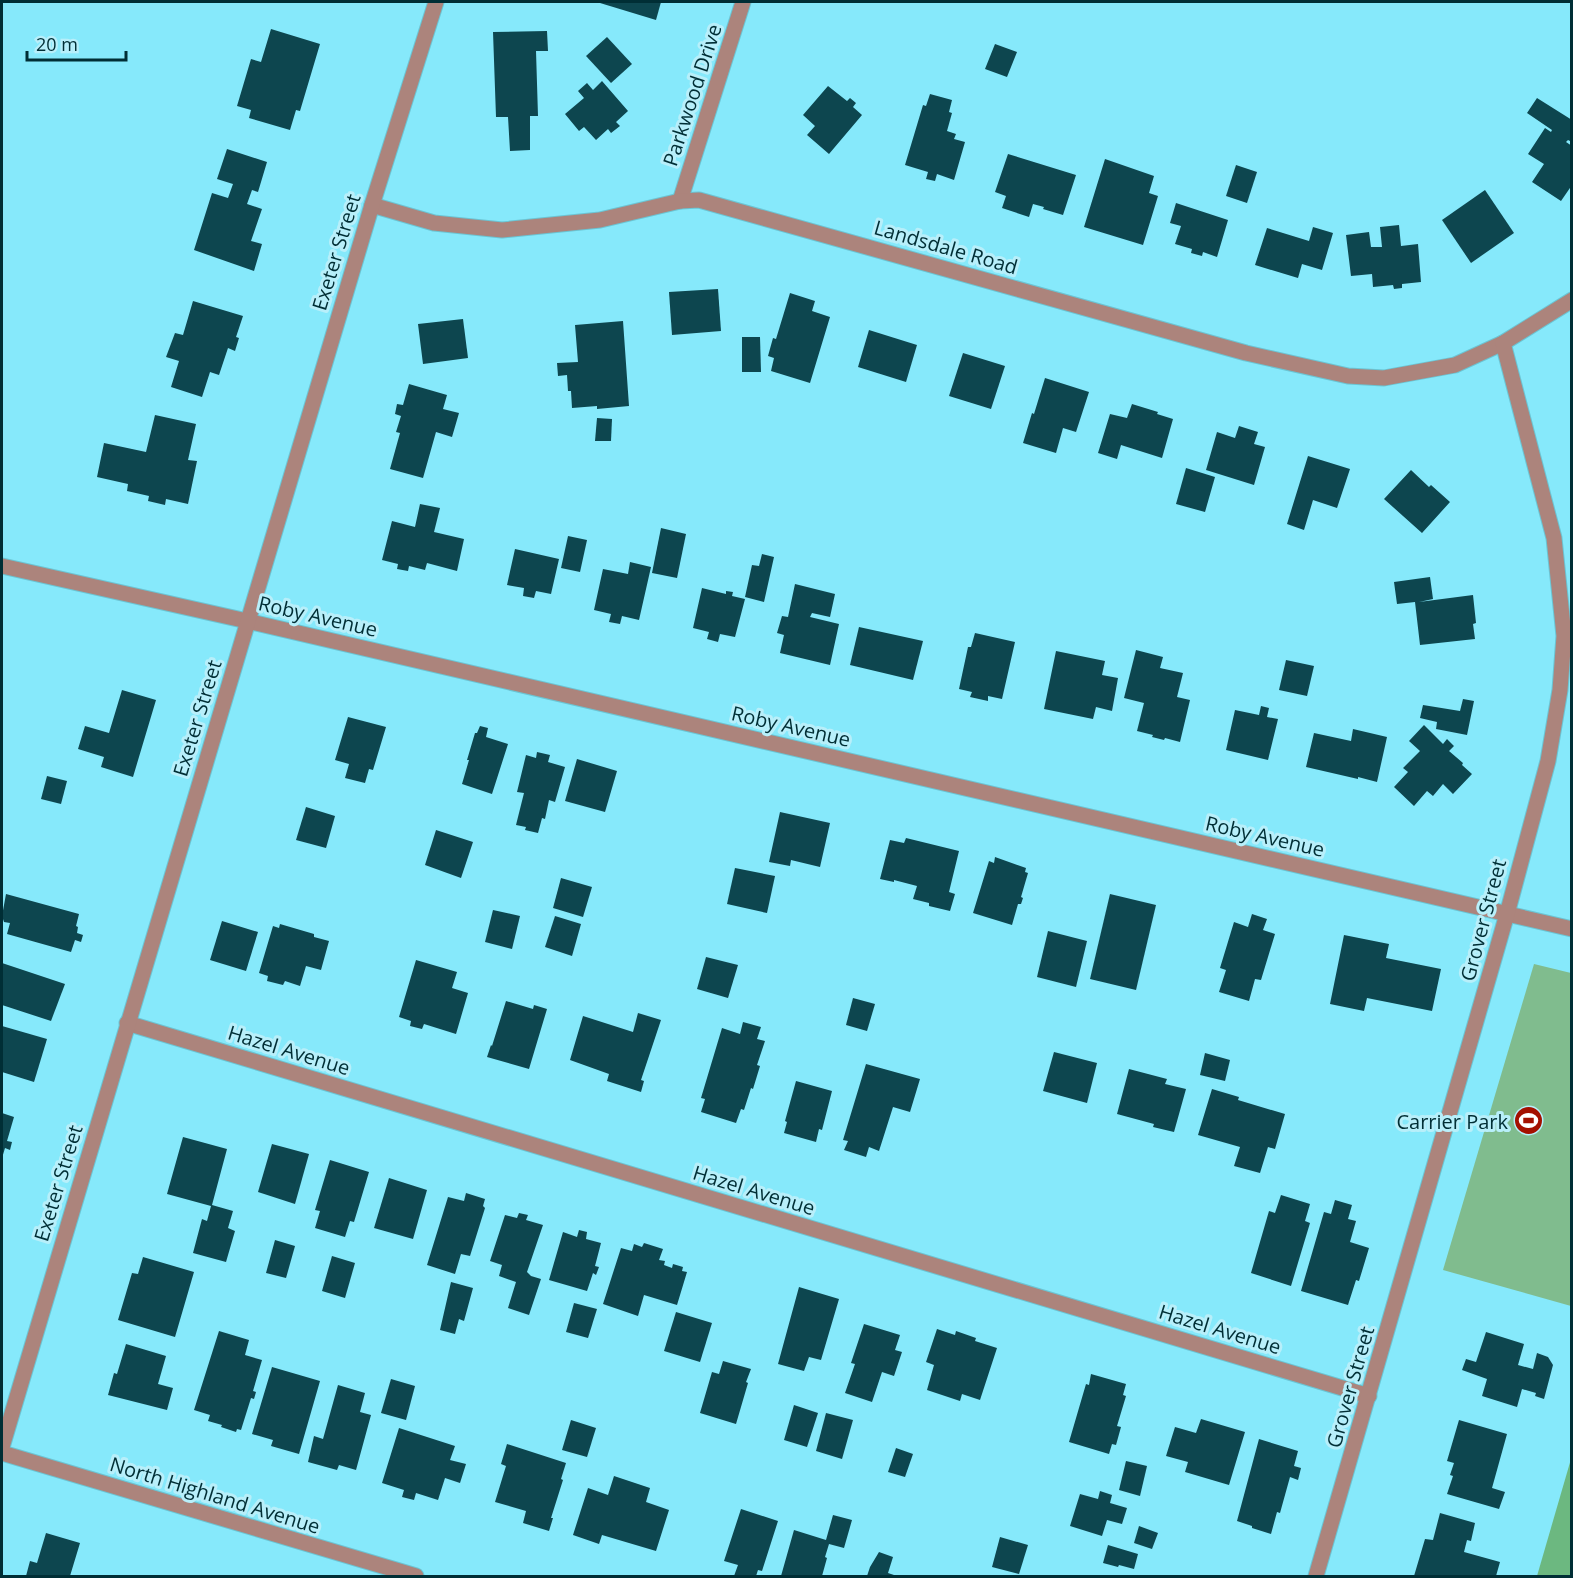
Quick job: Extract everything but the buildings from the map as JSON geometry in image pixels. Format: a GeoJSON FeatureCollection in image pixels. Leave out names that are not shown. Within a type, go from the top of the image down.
{"type":"FeatureCollection","features":[{"type":"Feature","properties":{"kind":"street","name":"Exeter Street"},"geometry":{"type":"LineString","coordinates":[[2,1447],[247,621],[372,205],[436,2]]}},
{"type":"Feature","properties":{"kind":"street","name":"Parkwood Drive"},"geometry":{"type":"LineString","coordinates":[[680,201],[743,2]]}},
{"type":"Feature","properties":{"kind":"street","name":"Landsdale Road"},"geometry":{"type":"LineString","coordinates":[[372,205],[434,223],[502,230],[600,220],[680,201],[699,200],[1246,354],[1348,376],[1384,378],[1455,365],[1503,343]]}},
{"type":"Feature","properties":{"kind":"street"},"geometry":{"type":"LineString","coordinates":[[1503,343],[1572,300]]}},
{"type":"Feature","properties":{"kind":"street","name":"Grover Street"},"geometry":{"type":"LineString","coordinates":[[1316,1576],[1507,914],[1548,761],[1560,690],[1564,636],[1554,538],[1503,343]]}},
{"type":"Feature","properties":{"kind":"street","name":"Roby Avenue"},"geometry":{"type":"LineString","coordinates":[[2,566],[1572,929]]}},
{"type":"Feature","properties":{"kind":"street","name":"Hazel Avenue"},"geometry":{"type":"LineString","coordinates":[[127,1023],[1369,1396]]}},
{"type":"Feature","properties":{"kind":"street","name":"North Highland Avenue"},"geometry":{"type":"LineString","coordinates":[[2,1454],[416,1576]]}},
{"type":"Feature","properties":{"kind":"green space","name":"Carrier Park"},"geometry":{"type":"Polygon","coordinates":[[[1534,964],[1571,973],[1571,1306],[1443,1270],[1534,964]]]}},
{"type":"Feature","properties":{"kind":"green space"},"geometry":{"type":"Polygon","coordinates":[[[1571,1459],[1571,1576],[1537,1576],[1571,1459]]]}},
{"type":"Feature","properties":{"kind":"place","name":"Carrier Park"},"geometry":{"type":"Point","coordinates":[1529,1121]}}]}
